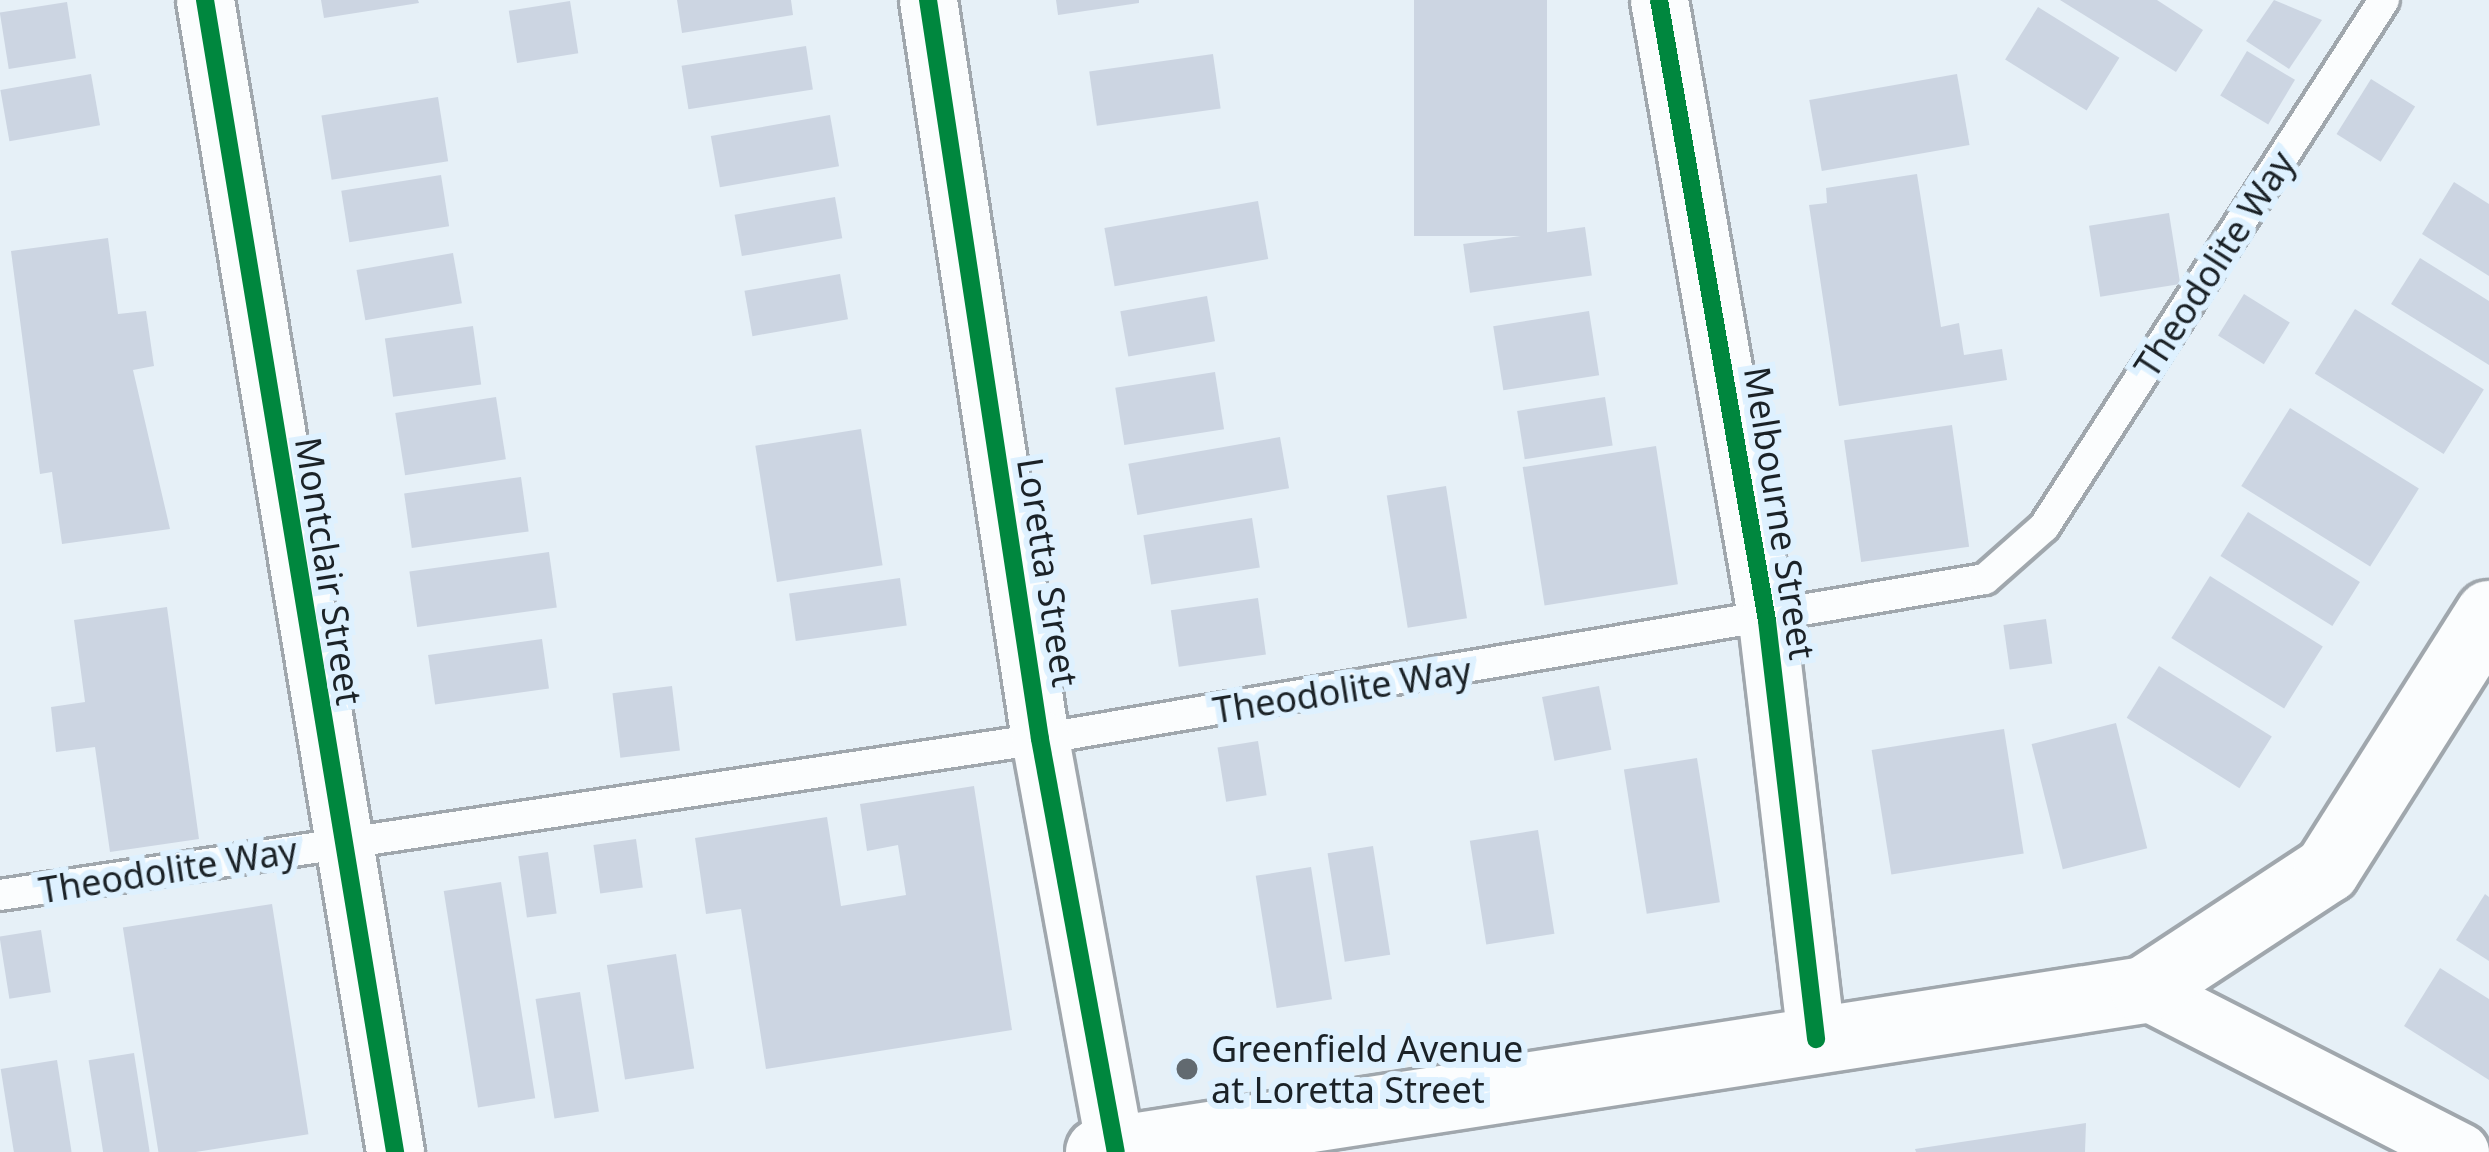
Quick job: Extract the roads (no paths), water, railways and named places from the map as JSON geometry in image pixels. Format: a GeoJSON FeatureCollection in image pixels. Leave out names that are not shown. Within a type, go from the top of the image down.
{"type":"FeatureCollection","features":[{"type":"Feature","properties":{"kind":"main road"},"geometry":{"type":"LineString","coordinates":[[1110,1151],[2144,990],[2327,870],[2489,614]]}},
{"type":"Feature","properties":{"kind":"street","name":"Montclair Street"},"geometry":{"type":"LineString","coordinates":[[205,0],[340,844],[395,1152]]}},
{"type":"Feature","properties":{"kind":"street","name":"Loretta Street"},"geometry":{"type":"LineString","coordinates":[[928,0],[1040,740],[1110,1151]]}},
{"type":"Feature","properties":{"kind":"street","name":"Melbourne Street"},"geometry":{"type":"LineString","coordinates":[[1659,0],[1767,621],[1816,1039]]}},
{"type":"Feature","properties":{"kind":"street"},"geometry":{"type":"LineString","coordinates":[[2144,990],[2460,1152]]}},
{"type":"Feature","properties":{"kind":"lane","name":"Theodolite Way"},"geometry":{"type":"LineString","coordinates":[[0,895],[1040,740],[1767,621],[1985,579],[2044,527],[2384,0]]}},
{"type":"Feature","properties":{"kind":"place","name":"Greenfield Avenue at Loretta Street"},"geometry":{"type":"Point","coordinates":[1187,1069]}}]}
